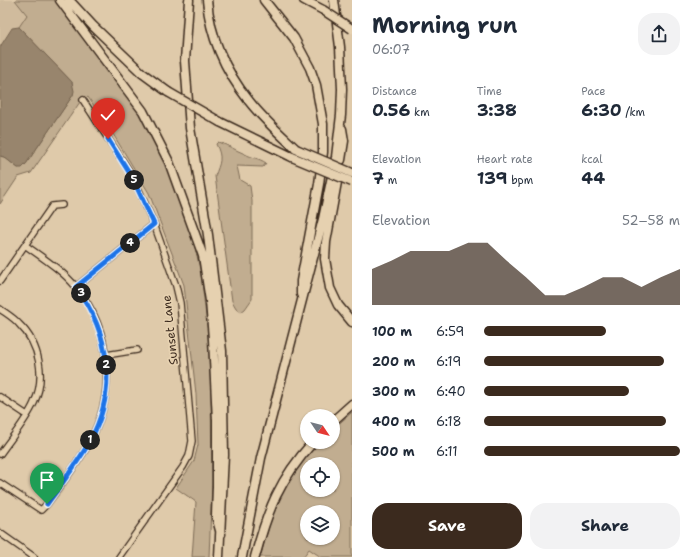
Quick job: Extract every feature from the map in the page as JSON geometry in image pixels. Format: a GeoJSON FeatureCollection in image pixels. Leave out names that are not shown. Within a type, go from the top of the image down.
{"type":"FeatureCollection","features":[{"type":"Feature","properties":{"kind":"highway"},"geometry":{"type":"LineString","coordinates":[[60,0],[143,111],[169,162],[203,256],[210,301],[215,361],[217,421],[216,516],[221,534]]}},
{"type":"Feature","properties":{"kind":"highway"},"geometry":{"type":"LineString","coordinates":[[69,0],[142,74],[168,92],[220,122],[292,157],[352,182]]}},
{"type":"Feature","properties":{"kind":"highway"},"geometry":{"type":"LineString","coordinates":[[189,0],[185,61],[190,128],[208,236],[222,350],[224,455],[219,557]]}},
{"type":"Feature","properties":{"kind":"highway"},"geometry":{"type":"LineString","coordinates":[[206,0],[212,29],[224,63],[249,101],[296,149],[352,173]]}},
{"type":"Feature","properties":{"kind":"highway"},"geometry":{"type":"LineString","coordinates":[[264,0],[294,38],[310,68],[316,85],[323,124],[323,152],[319,184],[301,281],[301,305]]}},
{"type":"Feature","properties":{"kind":"highway"},"geometry":{"type":"LineString","coordinates":[[304,0],[323,10],[352,29]]}},
{"type":"Feature","properties":{"kind":"highway"},"geometry":{"type":"LineString","coordinates":[[334,0],[340,47],[341,115],[344,140],[326,242],[325,259],[330,288],[338,305],[352,322]]}},
{"type":"Feature","properties":{"kind":"highway"},"geometry":{"type":"LineString","coordinates":[[242,557],[261,458],[331,185],[341,115]]}},
{"type":"Feature","properties":{"kind":"highway"},"geometry":{"type":"LineString","coordinates":[[340,415],[352,404]]}},
{"type":"Feature","properties":{"kind":"highway"},"geometry":{"type":"LineString","coordinates":[[255,557],[274,498],[290,469],[306,449]]}},
{"type":"Feature","properties":{"kind":"street","name":"Sunset Lane"},"geometry":{"type":"LineString","coordinates":[[83,100],[132,177],[154,224],[176,286],[180,303],[191,446],[189,456],[183,467],[119,557]]}},
{"type":"Feature","properties":{"kind":"street"},"geometry":{"type":"LineString","coordinates":[[0,281],[52,206],[62,205]]}},
{"type":"Feature","properties":{"kind":"street"},"geometry":{"type":"LineString","coordinates":[[76,287],[154,224]]}},
{"type":"Feature","properties":{"kind":"street"},"geometry":{"type":"LineString","coordinates":[[0,483],[41,510],[47,504],[85,450],[97,425],[104,402],[106,388],[106,355],[98,324],[89,307],[76,287],[54,266],[25,245]]}},
{"type":"Feature","properties":{"kind":"street"},"geometry":{"type":"LineString","coordinates":[[0,309],[25,330],[36,351],[40,365],[40,380],[36,399],[27,415],[0,454]]}},
{"type":"Feature","properties":{"kind":"street"},"geometry":{"type":"LineString","coordinates":[[106,355],[137,350]]}},
{"type":"Feature","properties":{"kind":"street"},"geometry":{"type":"LineString","coordinates":[[0,396],[27,415]]}},
{"type":"Feature","properties":{"kind":"street"},"geometry":{"type":"LineString","coordinates":[[0,533],[34,557]]}},
{"type":"Feature","properties":{"kind":"shaded area"},"geometry":{"type":"Polygon","coordinates":[[[0,0],[15,0],[27,15],[19,27],[11,28],[0,47],[0,0]]]}},
{"type":"Feature","properties":{"kind":"shaded area"},"geometry":{"type":"Polygon","coordinates":[[[15,0],[55,0],[141,113],[169,167],[194,242],[201,274],[208,333],[211,392],[212,483],[209,557],[192,557],[196,502],[176,488],[194,461],[198,445],[196,394],[184,285],[149,193],[113,134],[88,97],[80,102],[31,173],[18,177],[0,204],[0,156],[4,157],[18,168],[26,164],[73,95],[72,82],[19,27],[27,15],[15,0]]]}},
{"type":"Feature","properties":{"kind":"shaded area"},"geometry":{"type":"Polygon","coordinates":[[[19,27],[72,82],[74,91],[73,95],[22,168],[18,168],[4,157],[0,156],[0,47],[12,28],[19,27]]]}},
{"type":"Feature","properties":{"kind":"shaded area"},"geometry":{"type":"Polygon","coordinates":[[[218,142],[266,163],[263,167],[237,166],[240,180],[250,186],[252,201],[252,299],[241,312],[236,308],[232,301],[215,176],[220,160],[220,153],[216,144],[218,142]]]}},
{"type":"Feature","properties":{"kind":"shaded area"},"geometry":{"type":"Polygon","coordinates":[[[352,412],[352,557],[321,557],[309,549],[303,557],[260,557],[275,508],[288,481],[300,464],[300,497],[340,497],[340,457],[306,457],[314,449],[340,449],[340,423],[352,412]]]}},
{"type":"Feature","properties":{"kind":"route"},"geometry":{"type":"LineString","coordinates":[[47,504],[85,450],[101,414],[106,388],[106,355],[102,336],[98,324],[86,301],[76,287],[154,224],[132,177],[108,139]]}}]}
